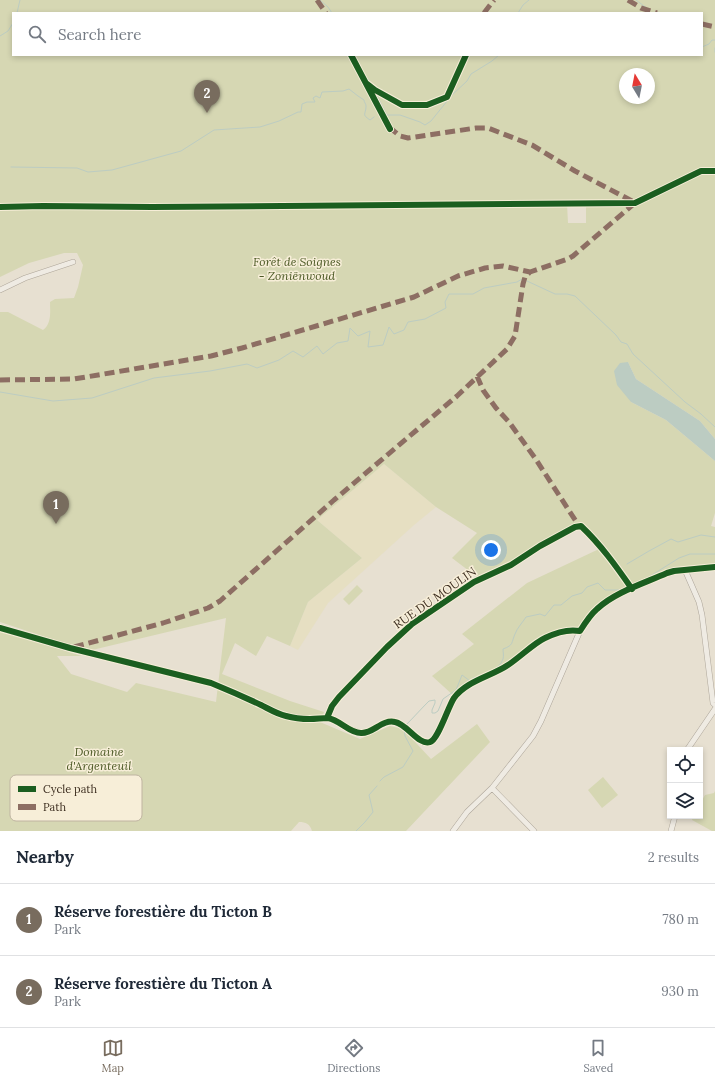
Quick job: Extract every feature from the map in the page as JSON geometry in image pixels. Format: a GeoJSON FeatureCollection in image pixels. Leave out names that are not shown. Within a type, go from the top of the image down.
{"type":"FeatureCollection","features":[{"type":"Feature","properties":{"kind":"street"},"geometry":{"type":"LineString","coordinates":[[636,203],[701,171],[715,170]]}},
{"type":"Feature","properties":{"kind":"street"},"geometry":{"type":"LineString","coordinates":[[0,290],[25,278],[73,262]]}},
{"type":"Feature","properties":{"kind":"street","name":"RUE DU MOULIN"},"geometry":{"type":"LineString","coordinates":[[327,718],[332,706],[372,662],[412,624],[480,579],[511,565],[540,546],[579,526],[612,560],[632,589]]}},
{"type":"Feature","properties":{"kind":"street"},"geometry":{"type":"LineString","coordinates":[[453,831],[468,812],[492,788],[534,736],[580,631],[587,619],[604,603],[667,573],[715,568]]}},
{"type":"Feature","properties":{"kind":"street"},"geometry":{"type":"LineString","coordinates":[[686,570],[699,602],[702,615],[713,684],[713,703],[715,705]]}},
{"type":"Feature","properties":{"kind":"street"},"geometry":{"type":"LineString","coordinates":[[0,628],[70,648],[211,683],[284,716],[308,720],[327,718],[335,720],[350,729],[361,733],[367,732],[387,722],[394,722],[403,726],[424,743],[429,743],[434,740],[449,707],[461,691],[507,666],[541,640],[552,635],[571,631],[580,631]]}},
{"type":"Feature","properties":{"kind":"street"},"geometry":{"type":"LineString","coordinates":[[689,747],[715,709]]}},
{"type":"Feature","properties":{"kind":"street"},"geometry":{"type":"LineString","coordinates":[[492,788],[534,831]]}},
{"type":"Feature","properties":{"kind":"street"},"geometry":{"type":"LineString","coordinates":[[671,831],[674,819]]}},
{"type":"Feature","properties":{"kind":"shaded area"},"geometry":{"type":"Polygon","coordinates":[[[628,362],[636,379],[700,421],[715,439],[715,461],[666,420],[631,402],[617,385],[614,371],[620,363],[628,362]]]}},
{"type":"Feature","properties":{"kind":"shaded area"},"geometry":{"type":"Polygon","coordinates":[[[384,464],[436,507],[328,603],[298,650],[290,646],[308,602],[362,558],[317,520],[384,464]]]}},
{"type":"Feature","properties":{"kind":"green space","name":"Forêt de Soignes - Zoniënwoud"},"geometry":{"type":"Polygon","coordinates":[[[0,0],[715,0],[715,439],[700,421],[636,379],[628,362],[631,402],[666,420],[715,461],[715,513],[711,526],[715,527],[715,565],[702,566],[645,579],[632,586],[604,547],[581,525],[538,544],[510,564],[477,577],[452,558],[477,533],[436,507],[384,464],[317,520],[362,558],[308,602],[290,646],[267,636],[256,656],[235,643],[222,674],[290,701],[324,712],[320,722],[360,739],[390,726],[403,729],[431,759],[477,724],[490,742],[406,831],[312,831],[307,824],[304,822],[299,822],[291,831],[0,831],[0,631],[82,656],[57,656],[71,674],[127,692],[136,683],[216,702],[226,618],[88,651],[0,622],[0,312],[8,312],[43,330],[49,321],[50,302],[55,299],[74,298],[78,287],[83,265],[77,253],[64,253],[29,263],[0,277],[0,0]],[[586,203],[567,204],[568,223],[586,223],[586,203]]]}},
{"type":"Feature","properties":{"kind":"green space"},"geometry":{"type":"Polygon","coordinates":[[[599,549],[628,588],[615,595],[579,629],[551,634],[454,696],[432,676],[474,644],[462,634],[527,583],[599,549]]]}},
{"type":"Feature","properties":{"kind":"green space"},"geometry":{"type":"Polygon","coordinates":[[[357,585],[363,591],[349,605],[343,599],[357,585]]]}},
{"type":"Feature","properties":{"kind":"green space"},"geometry":{"type":"Polygon","coordinates":[[[603,777],[618,795],[602,808],[588,790],[603,777]]]}},
{"type":"Feature","properties":{"kind":"green space"},"geometry":{"type":"Polygon","coordinates":[[[715,791],[715,831],[712,831],[692,820],[703,819],[703,799],[705,795],[714,793],[715,791]]]}},
{"type":"Feature","properties":{"kind":"waterway"},"geometry":{"type":"LineString","coordinates":[[17,12],[20,0]]}},
{"type":"Feature","properties":{"kind":"waterway"},"geometry":{"type":"LineString","coordinates":[[320,0],[331,12]]}},
{"type":"Feature","properties":{"kind":"waterway"},"geometry":{"type":"LineString","coordinates":[[519,12],[523,5],[529,0]]}},
{"type":"Feature","properties":{"kind":"waterway"},"geometry":{"type":"LineString","coordinates":[[636,0],[648,9]]}},
{"type":"Feature","properties":{"kind":"waterway"},"geometry":{"type":"LineString","coordinates":[[0,36],[8,31],[12,25]]}},
{"type":"Feature","properties":{"kind":"waterway"},"geometry":{"type":"LineString","coordinates":[[703,47],[709,44],[712,40],[715,40]]}},
{"type":"Feature","properties":{"kind":"waterway"},"geometry":{"type":"LineString","coordinates":[[354,56],[359,67],[370,82],[376,87]]}},
{"type":"Feature","properties":{"kind":"waterway"},"geometry":{"type":"LineString","coordinates":[[377,92],[378,98],[387,115],[400,115],[425,125],[431,121],[452,95],[467,81],[471,74],[498,56]]}},
{"type":"Feature","properties":{"kind":"waterway"},"geometry":{"type":"LineString","coordinates":[[11,167],[77,168],[88,172],[112,170],[181,151],[214,130],[260,127],[279,121],[301,112],[302,104],[307,102],[315,102],[313,98],[316,96],[320,98],[322,92],[343,91],[349,89],[364,100],[366,106],[366,117],[370,120],[374,117]]}},
{"type":"Feature","properties":{"kind":"waterway"},"geometry":{"type":"LineString","coordinates":[[0,392],[53,401],[92,398],[154,378],[210,371],[247,364],[257,368],[279,360],[293,351],[303,357],[317,346],[323,354],[337,343],[348,341],[350,328],[358,336],[370,331],[368,347],[383,345],[389,327],[394,334],[404,330],[408,322],[425,319],[446,308],[445,302],[449,294],[473,294],[484,288],[517,282],[522,279]]}},
{"type":"Feature","properties":{"kind":"waterway"},"geometry":{"type":"LineString","coordinates":[[527,281],[555,294],[575,296],[616,335],[621,342],[627,344],[633,354],[685,402],[715,427]]}},
{"type":"Feature","properties":{"kind":"waterway"},"geometry":{"type":"LineString","coordinates":[[627,564],[671,539],[678,542],[701,535],[715,537]]}},
{"type":"Feature","properties":{"kind":"waterway"},"geometry":{"type":"LineString","coordinates":[[644,580],[679,558],[690,554],[715,554]]}},
{"type":"Feature","properties":{"kind":"waterway"},"geometry":{"type":"LineString","coordinates":[[406,725],[429,701],[435,700],[432,713],[438,711],[443,699],[456,690],[462,675],[470,681],[473,678],[495,669],[503,659],[503,649],[511,645],[517,630],[526,617],[540,614],[545,616],[554,605],[561,605],[572,596],[582,593],[587,587],[598,583],[605,590],[622,590]]}},
{"type":"Feature","properties":{"kind":"waterway"},"geometry":{"type":"LineString","coordinates":[[380,781],[384,777],[403,767],[413,751],[405,736],[404,729]]}},
{"type":"Feature","properties":{"kind":"waterway"},"geometry":{"type":"LineString","coordinates":[[356,831],[373,812],[369,795],[377,786]]}},
{"type":"Feature","properties":{"kind":"marked path"},"geometry":{"type":"LineString","coordinates":[[317,0],[325,12]]}},
{"type":"Feature","properties":{"kind":"marked path"},"geometry":{"type":"LineString","coordinates":[[485,12],[494,0]]}},
{"type":"Feature","properties":{"kind":"marked path"},"geometry":{"type":"LineString","coordinates":[[628,0],[641,8],[654,12]]}},
{"type":"Feature","properties":{"kind":"marked path"},"geometry":{"type":"LineString","coordinates":[[703,24],[715,27]]}},
{"type":"Feature","properties":{"kind":"marked path"},"geometry":{"type":"LineString","coordinates":[[389,127],[400,136],[408,138],[476,128],[488,128],[532,145],[575,171],[632,201]]}},
{"type":"Feature","properties":{"kind":"marked path"},"geometry":{"type":"LineString","coordinates":[[74,647],[163,623],[208,608],[220,601],[334,500],[457,396],[507,349],[515,336],[523,284],[525,277],[530,272],[573,256],[635,203]]}},
{"type":"Feature","properties":{"kind":"marked path"},"geometry":{"type":"LineString","coordinates":[[0,380],[74,379],[211,356],[414,297],[458,276],[485,268],[503,266],[530,272]]}},
{"type":"Feature","properties":{"kind":"marked path"},"geometry":{"type":"LineString","coordinates":[[477,376],[483,390],[496,408],[509,422],[535,458],[579,526]]}},
{"type":"Feature","properties":{"kind":"cycle path"},"geometry":{"type":"LineString","coordinates":[[352,56],[390,129]]}},
{"type":"Feature","properties":{"kind":"cycle path"},"geometry":{"type":"LineString","coordinates":[[366,83],[375,90],[402,105],[427,105],[447,97],[466,56]]}},
{"type":"Feature","properties":{"kind":"cycle path"},"geometry":{"type":"LineString","coordinates":[[0,207],[635,203],[701,171],[715,171]]}},
{"type":"Feature","properties":{"kind":"cycle path"},"geometry":{"type":"LineString","coordinates":[[327,718],[332,706],[339,697],[387,647],[412,624],[474,582],[511,565],[540,546],[575,527],[581,526],[602,548],[632,589]]}},
{"type":"Feature","properties":{"kind":"cycle path"},"geometry":{"type":"LineString","coordinates":[[0,628],[70,648],[211,683],[276,713],[289,717],[307,719],[328,718],[337,721],[352,731],[361,733],[370,731],[382,724],[395,722],[422,741],[430,742],[436,736],[454,698],[459,692],[472,683],[502,669],[541,640],[562,632],[580,631],[592,614],[604,603],[640,584],[674,571],[715,567]]}},
{"type":"Feature","properties":{"kind":"place","name":"Réserve forestière du Ticton A"},"geometry":{"type":"Point","coordinates":[207,113]}},
{"type":"Feature","properties":{"kind":"place","name":"Réserve forestière du Ticton B"},"geometry":{"type":"Point","coordinates":[56,524]}},
{"type":"Feature","properties":{"kind":"park label","name":"Domaine d'Argenteuil"},"geometry":{"type":"Point","coordinates":[99,759]}}]}
